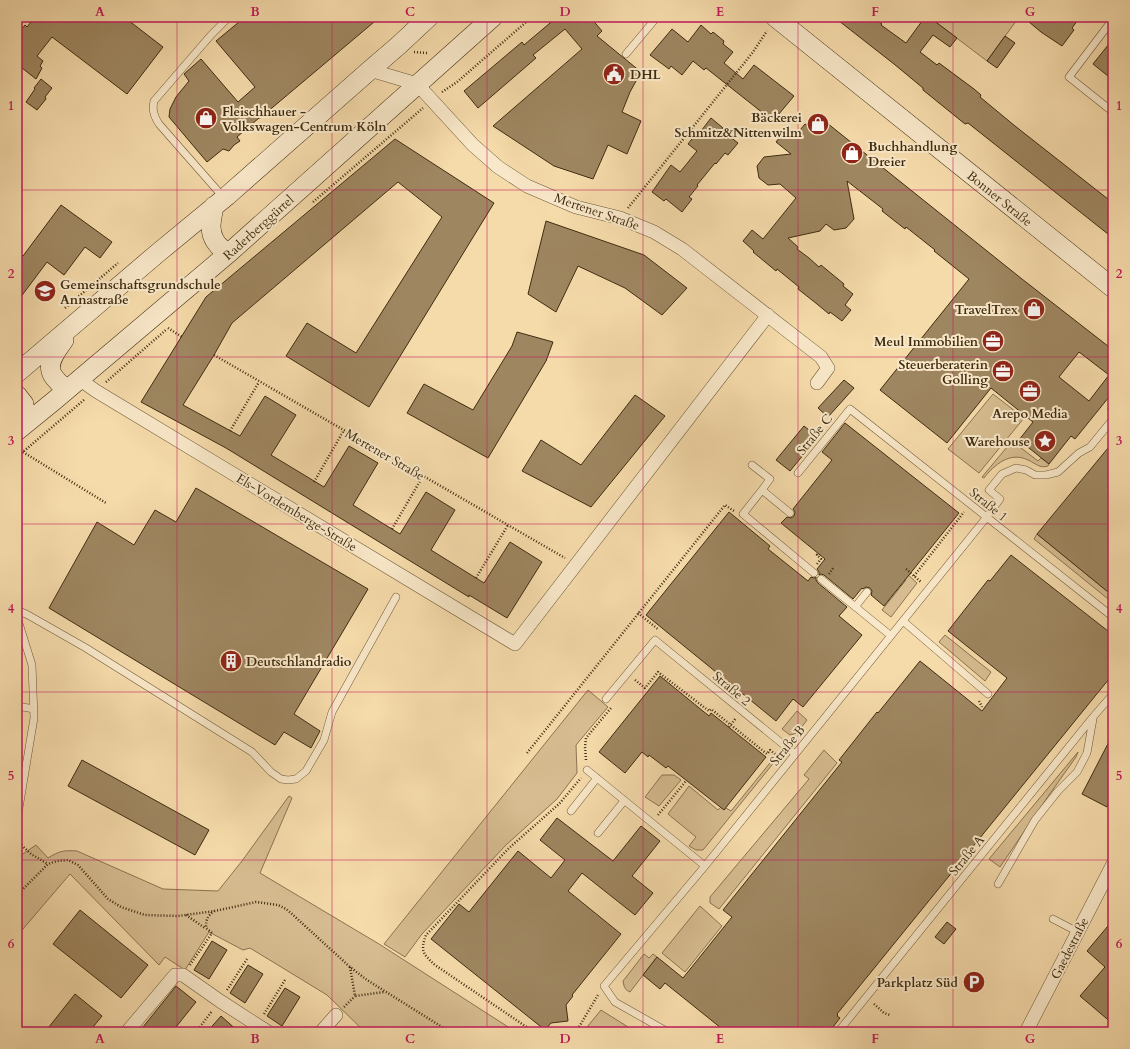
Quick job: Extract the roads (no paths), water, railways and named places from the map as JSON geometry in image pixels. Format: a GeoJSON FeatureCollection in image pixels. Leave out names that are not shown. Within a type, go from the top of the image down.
{"type":"FeatureCollection","features":[{"type":"Feature","properties":{"kind":"main road","name":"Raderberggürtel"},"geometry":{"type":"LineString","coordinates":[[21,428],[230,252],[493,17]]}},
{"type":"Feature","properties":{"kind":"main road","name":"Bonner Straße"},"geometry":{"type":"LineString","coordinates":[[775,17],[1113,288]]}},
{"type":"Feature","properties":{"kind":"main road"},"geometry":{"type":"LineString","coordinates":[[17,373],[219,202],[399,45],[425,18]]}},
{"type":"Feature","properties":{"kind":"main road"},"geometry":{"type":"LineString","coordinates":[[219,202],[211,224],[211,234],[223,250],[230,252]]}},
{"type":"Feature","properties":{"kind":"main road"},"geometry":{"type":"LineString","coordinates":[[72,326],[52,360],[50,367],[52,374],[73,385]]}},
{"type":"Feature","properties":{"kind":"main road"},"geometry":{"type":"LineString","coordinates":[[17,395],[24,404],[21,428]]}},
{"type":"Feature","properties":{"kind":"street"},"geometry":{"type":"LineString","coordinates":[[370,70],[417,84]]}},
{"type":"Feature","properties":{"kind":"street","name":"Mertener Straße"},"geometry":{"type":"LineString","coordinates":[[417,84],[473,145],[498,167],[516,179],[528,186],[576,207],[620,218],[654,232],[682,249],[821,357],[828,368],[817,383]]}},
{"type":"Feature","properties":{"kind":"street","name":"Els-Vordemberge-Straße"},"geometry":{"type":"LineString","coordinates":[[73,385],[96,391],[119,404],[515,644],[768,315]]}},
{"type":"Feature","properties":{"kind":"street","name":"Gaedestraße"},"geometry":{"type":"LineString","coordinates":[[1026,1032],[1113,864]]}},
{"type":"Feature","properties":{"kind":"street"},"geometry":{"type":"LineString","coordinates":[[127,1032],[175,974],[183,975],[220,1001],[263,1028]]}},
{"type":"Feature","properties":{"kind":"street"},"geometry":{"type":"LineString","coordinates":[[321,1032],[338,1013]]}},
{"type":"Feature","properties":{"kind":"lane"},"geometry":{"type":"LineString","coordinates":[[219,202],[160,124],[154,114],[153,108],[154,101],[211,35],[229,17]]}},
{"type":"Feature","properties":{"kind":"lane"},"geometry":{"type":"LineString","coordinates":[[626,54],[657,17]]}},
{"type":"Feature","properties":{"kind":"lane"},"geometry":{"type":"LineString","coordinates":[[1113,19],[1069,77],[1113,112]]}},
{"type":"Feature","properties":{"kind":"lane","name":"Straße C"},"geometry":{"type":"LineString","coordinates":[[798,473],[850,409]]}},
{"type":"Feature","properties":{"kind":"lane","name":"Straße 1"},"geometry":{"type":"LineString","coordinates":[[850,409],[1113,617]]}},
{"type":"Feature","properties":{"kind":"lane","name":"Straße B"},"geometry":{"type":"LineString","coordinates":[[668,1032],[615,1002],[604,986],[705,866],[986,518],[1000,499],[989,490],[1002,474],[1016,468],[1026,470],[1036,475],[1046,476],[1058,472],[1079,453],[1090,447],[1113,418]]}},
{"type":"Feature","properties":{"kind":"lane"},"geometry":{"type":"LineString","coordinates":[[752,466],[770,479],[743,514],[814,573]]}},
{"type":"Feature","properties":{"kind":"lane"},"geometry":{"type":"LineString","coordinates":[[762,490],[790,513]]}},
{"type":"Feature","properties":{"kind":"lane"},"geometry":{"type":"LineString","coordinates":[[821,579],[890,635]]}},
{"type":"Feature","properties":{"kind":"lane"},"geometry":{"type":"LineString","coordinates":[[855,607],[867,592]]}},
{"type":"Feature","properties":{"kind":"lane"},"geometry":{"type":"LineString","coordinates":[[17,610],[86,648],[252,752],[271,772],[281,779],[288,780],[296,779],[306,771],[324,740],[332,712],[396,597]]}},
{"type":"Feature","properties":{"kind":"lane"},"geometry":{"type":"LineString","coordinates":[[17,616],[32,665],[34,709],[34,718],[20,783],[17,820]]}},
{"type":"Feature","properties":{"kind":"lane"},"geometry":{"type":"LineString","coordinates":[[903,621],[988,694]]}},
{"type":"Feature","properties":{"kind":"lane","name":"Straße 2"},"geometry":{"type":"LineString","coordinates":[[606,699],[655,640],[795,754]]}},
{"type":"Feature","properties":{"kind":"lane","name":"Straße A"},"geometry":{"type":"LineString","coordinates":[[838,1032],[1113,694]]}},
{"type":"Feature","properties":{"kind":"lane"},"geometry":{"type":"LineString","coordinates":[[17,706],[34,709]]}},
{"type":"Feature","properties":{"kind":"lane"},"geometry":{"type":"LineString","coordinates":[[998,884],[1035,820],[1077,772],[1088,753],[1093,717]]}},
{"type":"Feature","properties":{"kind":"lane"},"geometry":{"type":"LineString","coordinates":[[587,770],[705,866]]}},
{"type":"Feature","properties":{"kind":"lane"},"geometry":{"type":"LineString","coordinates":[[571,810],[597,778]]}},
{"type":"Feature","properties":{"kind":"lane"},"geometry":{"type":"LineString","coordinates":[[598,833],[624,801]]}},
{"type":"Feature","properties":{"kind":"lane"},"geometry":{"type":"LineString","coordinates":[[1053,919],[1078,932]]}},
{"type":"Feature","properties":{"kind":"place","name":"DHL"},"geometry":{"type":"Point","coordinates":[614,74]}},
{"type":"Feature","properties":{"kind":"place","name":"Fleischhauer - Volkswagen-Centrum Köln"},"geometry":{"type":"Point","coordinates":[206,118]}},
{"type":"Feature","properties":{"kind":"place","name":"Bäckerei Schmitz&Nittenwilm"},"geometry":{"type":"Point","coordinates":[818,124]}},
{"type":"Feature","properties":{"kind":"place","name":"Buchhandlung Dreier"},"geometry":{"type":"Point","coordinates":[852,153]}},
{"type":"Feature","properties":{"kind":"place","name":"Gemeinschaftsgrundschule Annastraße"},"geometry":{"type":"Point","coordinates":[45,291]}},
{"type":"Feature","properties":{"kind":"place","name":"TravelTrex"},"geometry":{"type":"Point","coordinates":[1034,309]}},
{"type":"Feature","properties":{"kind":"place","name":"Meul Immobilien"},"geometry":{"type":"Point","coordinates":[993,341]}},
{"type":"Feature","properties":{"kind":"place","name":"Steuerberaterin Golling"},"geometry":{"type":"Point","coordinates":[1003,371]}},
{"type":"Feature","properties":{"kind":"place","name":"Arepo Media"},"geometry":{"type":"Point","coordinates":[1030,391]}},
{"type":"Feature","properties":{"kind":"place","name":"Warehouse"},"geometry":{"type":"Point","coordinates":[1045,441]}},
{"type":"Feature","properties":{"kind":"place","name":"Deutschlandradio"},"geometry":{"type":"Point","coordinates":[231,661]}},
{"type":"Feature","properties":{"kind":"place","name":"Parkplatz Süd"},"geometry":{"type":"Point","coordinates":[974,982]}}]}
